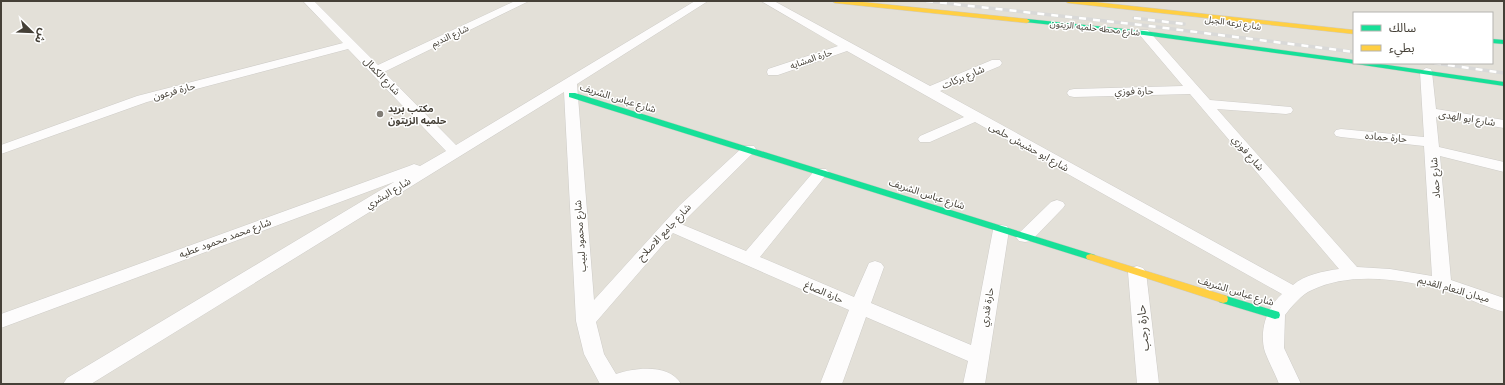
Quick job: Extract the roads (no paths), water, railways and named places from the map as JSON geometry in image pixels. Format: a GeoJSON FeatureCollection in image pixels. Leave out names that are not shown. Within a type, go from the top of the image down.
{"type":"FeatureCollection","features":[{"type":"Feature","properties":{"kind":"street","name":"شارع الكمال"},"geometry":{"type":"LineString","coordinates":[[308,1],[376,71],[452,154]]}},
{"type":"Feature","properties":{"kind":"street","name":"شارع النديم"},"geometry":{"type":"LineString","coordinates":[[376,71],[524,1]]}},
{"type":"Feature","properties":{"kind":"street","name":"شارع البشري"},"geometry":{"type":"LineString","coordinates":[[74,384],[452,154],[571,88],[703,1]]}},
{"type":"Feature","properties":{"kind":"street","name":"شارع ابو حشيش حلمى"},"geometry":{"type":"LineString","coordinates":[[766,1],[1292,292]]}},
{"type":"Feature","properties":{"kind":"street","name":"شارع محطه حلميه الزيتون"},"geometry":{"type":"LineString","coordinates":[[835,1],[1144,33],[1353,62]]}},
{"type":"Feature","properties":{"kind":"street"},"geometry":{"type":"LineString","coordinates":[[1068,1],[1353,32]]}},
{"type":"Feature","properties":{"kind":"street","name":"شارع ترعه الجبل"},"geometry":{"type":"LineString","coordinates":[[1121,1],[1353,25]]}},
{"type":"Feature","properties":{"kind":"street","name":"شارع ترعه الجبل"},"geometry":{"type":"LineString","coordinates":[[1112,6],[1353,38]]}},
{"type":"Feature","properties":{"kind":"street","name":"شارع فوزي"},"geometry":{"type":"LineString","coordinates":[[1144,33],[1352,273]]}},
{"type":"Feature","properties":{"kind":"street"},"geometry":{"type":"LineString","coordinates":[[1493,40],[1504,42]]}},
{"type":"Feature","properties":{"kind":"street","name":"حارة فرعون"},"geometry":{"type":"LineString","coordinates":[[1,150],[91,116],[142,99],[351,45]]}},
{"type":"Feature","properties":{"kind":"street","name":"حارة المشايه"},"geometry":{"type":"LineString","coordinates":[[773,72],[848,46]]}},
{"type":"Feature","properties":{"kind":"street"},"geometry":{"type":"LineString","coordinates":[[1493,48],[1504,49]]}},
{"type":"Feature","properties":{"kind":"street","name":"شارع بركات"},"geometry":{"type":"LineString","coordinates":[[929,91],[996,63]]}},
{"type":"Feature","properties":{"kind":"street"},"geometry":{"type":"LineString","coordinates":[[1366,64],[1504,84]]}},
{"type":"Feature","properties":{"kind":"street","name":"شارع حماد"},"geometry":{"type":"LineString","coordinates":[[1426,72],[1442,284]]}},
{"type":"Feature","properties":{"kind":"street","name":"شارع عباس الشريف"},"geometry":{"type":"LineString","coordinates":[[571,88],[749,149],[1001,230],[1275,315]]}},
{"type":"Feature","properties":{"kind":"street","name":"شارع محمود لبيب"},"geometry":{"type":"LineString","coordinates":[[571,88],[586,321],[589,344],[597,365],[611,384]]}},
{"type":"Feature","properties":{"kind":"street","name":"حارة فوزي"},"geometry":{"type":"LineString","coordinates":[[1074,93],[1193,90]]}},
{"type":"Feature","properties":{"kind":"street"},"geometry":{"type":"LineString","coordinates":[[1205,104],[1286,110]]}},
{"type":"Feature","properties":{"kind":"street","name":"شارع ابو الهدى"},"geometry":{"type":"LineString","coordinates":[[1429,112],[1504,124]]}},
{"type":"Feature","properties":{"kind":"street"},"geometry":{"type":"LineString","coordinates":[[925,139],[975,117]]}},
{"type":"Feature","properties":{"kind":"street","name":"حارة حماده"},"geometry":{"type":"LineString","coordinates":[[1341,133],[1432,146],[1504,167]]}},
{"type":"Feature","properties":{"kind":"street","name":"شارع جامع الاصلاح"},"geometry":{"type":"LineString","coordinates":[[586,321],[686,208],[749,149]]}},
{"type":"Feature","properties":{"kind":"street","name":"شارع محمد محمود عطيه"},"geometry":{"type":"LineString","coordinates":[[1,321],[452,154]]}},
{"type":"Feature","properties":{"kind":"street"},"geometry":{"type":"LineString","coordinates":[[749,259],[821,172]]}},
{"type":"Feature","properties":{"kind":"street"},"geometry":{"type":"LineString","coordinates":[[1025,237],[1057,205]]}},
{"type":"Feature","properties":{"kind":"street","name":"حارة الصاغ"},"geometry":{"type":"LineString","coordinates":[[670,226],[979,357]]}},
{"type":"Feature","properties":{"kind":"street","name":"حارة قدري"},"geometry":{"type":"LineString","coordinates":[[974,384],[1001,230]]}},
{"type":"Feature","properties":{"kind":"street"},"geometry":{"type":"LineString","coordinates":[[832,384],[875,267]]}},
{"type":"Feature","properties":{"kind":"street","name":"حارة رجب"},"geometry":{"type":"LineString","coordinates":[[1138,272],[1148,384]]}},
{"type":"Feature","properties":{"kind":"street","name":"ميدان النعام القديم"},"geometry":{"type":"LineString","coordinates":[[1275,315],[1292,292],[1318,279],[1352,273],[1379,273],[1442,284],[1504,305]]}},
{"type":"Feature","properties":{"kind":"street"},"geometry":{"type":"LineString","coordinates":[[1275,315],[1274,348],[1290,384]]}},
{"type":"Feature","properties":{"kind":"street"},"geometry":{"type":"LineString","coordinates":[[611,384],[623,378],[650,376],[662,379],[670,384]]}},
{"type":"Feature","properties":{"kind":"railway"},"geometry":{"type":"LineString","coordinates":[[926,1],[1141,25],[1353,52]]}},
{"type":"Feature","properties":{"kind":"railway"},"geometry":{"type":"LineString","coordinates":[[1134,18],[1184,24]]}},
{"type":"Feature","properties":{"kind":"railway"},"geometry":{"type":"LineString","coordinates":[[1441,64],[1504,73]]}},
{"type":"Feature","properties":{"kind":"place","name":"مكتب بريد حلميه الزيتون"},"geometry":{"type":"Point","coordinates":[380,114]}}]}
